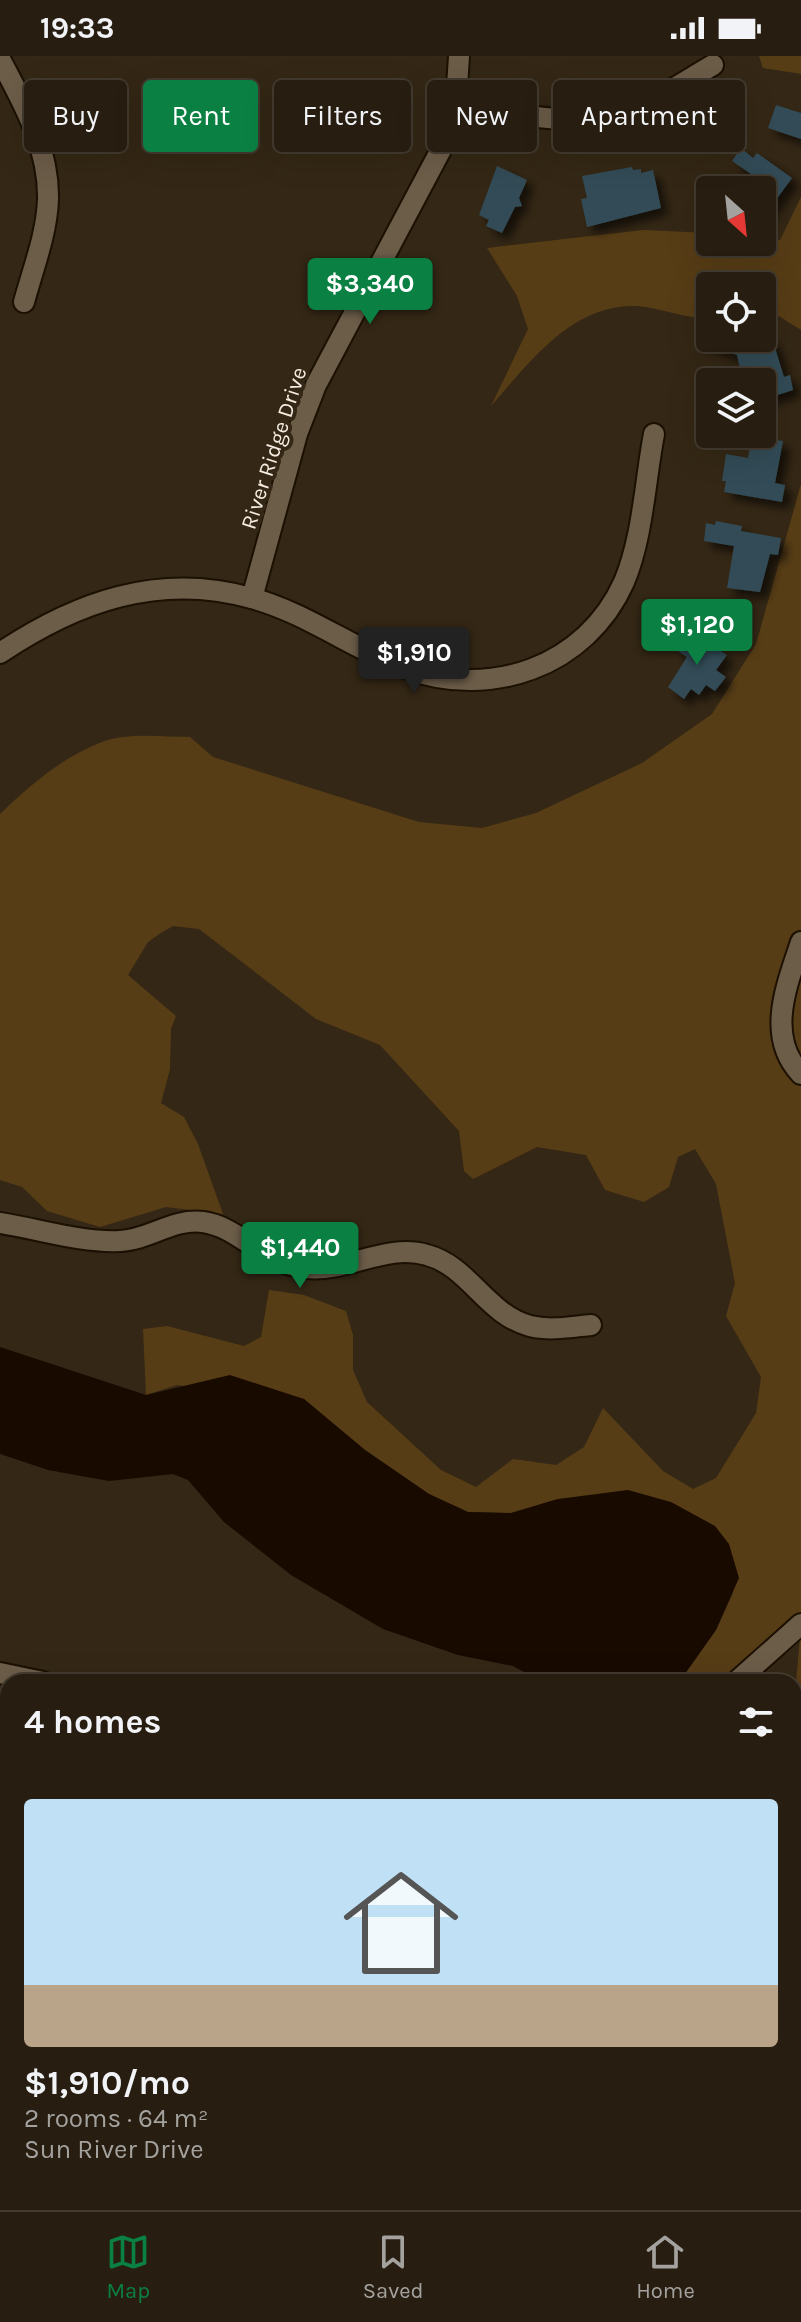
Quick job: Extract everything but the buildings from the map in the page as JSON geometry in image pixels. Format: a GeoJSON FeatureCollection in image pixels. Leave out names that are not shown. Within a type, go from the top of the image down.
{"type":"FeatureCollection","features":[{"type":"Feature","properties":{"kind":"street","name":"River Ridge Drive"},"geometry":{"type":"LineString","coordinates":[[457,80],[459,56]]}},
{"type":"Feature","properties":{"kind":"street"},"geometry":{"type":"LineString","coordinates":[[0,59],[30,116],[46,166],[45,219],[24,302]]}},
{"type":"Feature","properties":{"kind":"street"},"geometry":{"type":"LineString","coordinates":[[537,118],[584,120],[628,111],[713,65]]}},
{"type":"Feature","properties":{"kind":"street","name":"River Ridge Drive"},"geometry":{"type":"LineString","coordinates":[[252,598],[297,434],[316,385],[346,323],[435,166],[440,152]]}},
{"type":"Feature","properties":{"kind":"street"},"geometry":{"type":"LineString","coordinates":[[0,653],[58,616],[119,596],[186,588],[252,598],[422,674],[469,682],[511,677],[537,668],[569,650],[589,633],[624,582],[634,547],[654,434]]}},
{"type":"Feature","properties":{"kind":"street"},"geometry":{"type":"LineString","coordinates":[[801,942],[784,993],[781,1040],[801,1074]]}},
{"type":"Feature","properties":{"kind":"street"},"geometry":{"type":"LineString","coordinates":[[0,1223],[106,1242],[137,1239],[169,1226],[201,1222],[234,1235],[273,1260],[305,1268],[333,1268],[388,1253],[418,1252],[450,1266],[511,1319],[553,1329],[591,1325]]}},
{"type":"Feature","properties":{"kind":"street"},"geometry":{"type":"LineString","coordinates":[[745,1674],[801,1624]]}},
{"type":"Feature","properties":{"kind":"shaded area"},"geometry":{"type":"Polygon","coordinates":[[[759,56],[801,56],[801,74],[763,68],[759,56]]]}},
{"type":"Feature","properties":{"kind":"shaded area"},"geometry":{"type":"Polygon","coordinates":[[[801,197],[801,330],[776,315],[776,272],[696,272],[696,317],[637,306],[592,314],[554,339],[491,406],[528,329],[517,296],[487,248],[643,230],[696,232],[696,256],[776,256],[776,240],[780,240],[801,197]]]}},
{"type":"Feature","properties":{"kind":"shaded area"},"geometry":{"type":"Polygon","coordinates":[[[801,484],[801,1612],[731,1674],[685,1674],[716,1630],[733,1593],[558,1499],[511,1513],[468,1512],[429,1494],[365,1450],[304,1399],[177,1385],[146,1395],[143,1329],[167,1326],[244,1346],[261,1337],[269,1290],[304,1295],[346,1311],[353,1335],[353,1370],[367,1402],[441,1470],[476,1487],[513,1459],[556,1465],[584,1447],[603,1408],[663,1471],[693,1489],[716,1478],[756,1413],[761,1377],[726,1316],[735,1283],[716,1184],[695,1149],[678,1157],[669,1187],[644,1202],[605,1190],[586,1155],[537,1147],[473,1179],[464,1171],[459,1131],[380,1045],[316,1019],[199,929],[173,926],[148,942],[128,975],[176,1016],[171,1029],[170,1069],[161,1103],[184,1117],[198,1144],[223,1214],[166,1207],[100,1227],[47,1211],[22,1187],[0,1180],[0,814],[61,764],[102,742],[123,737],[190,737],[213,757],[419,822],[482,828],[536,813],[642,763],[712,714],[756,644],[801,484]]]}},
{"type":"Feature","properties":{"kind":"shaded area"},"geometry":{"type":"Polygon","coordinates":[[[0,1347],[146,1395],[230,1375],[304,1399],[365,1450],[429,1494],[468,1512],[511,1513],[558,1499],[628,1490],[671,1502],[715,1526],[729,1544],[739,1578],[716,1630],[685,1674],[528,1674],[513,1666],[458,1655],[383,1629],[291,1575],[224,1522],[188,1480],[173,1474],[109,1481],[48,1470],[0,1454],[0,1347]]]}},
{"type":"Feature","properties":{"kind":"shaded area"},"geometry":{"type":"Polygon","coordinates":[[[801,1627],[801,1674],[797,1674],[801,1627]]]}}]}
